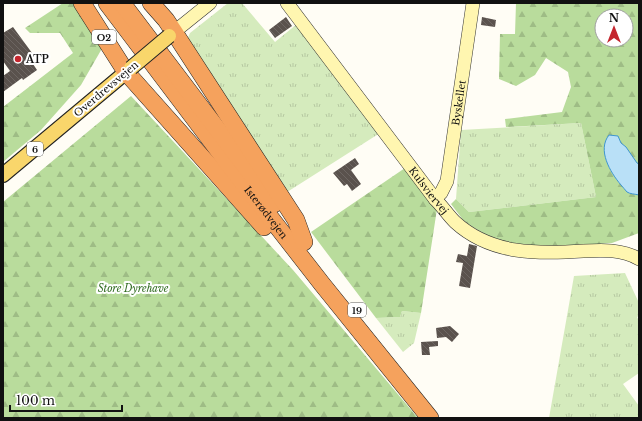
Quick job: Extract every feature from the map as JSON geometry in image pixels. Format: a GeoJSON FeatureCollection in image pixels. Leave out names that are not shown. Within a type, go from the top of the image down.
{"type":"FeatureCollection","features":[{"type":"Feature","properties":{"kind":"highway","name":"O2"},"geometry":{"type":"LineString","coordinates":[[82,3],[128,70]]}},
{"type":"Feature","properties":{"kind":"highway","name":"Isterødvejen"},"geometry":{"type":"LineString","coordinates":[[107,3],[230,167],[430,418]]}},
{"type":"Feature","properties":{"kind":"highway","name":"Isterødvejen"},"geometry":{"type":"LineString","coordinates":[[122,3],[304,242],[443,418]]}},
{"type":"Feature","properties":{"kind":"highway"},"geometry":{"type":"LineString","coordinates":[[151,3],[296,220],[304,242]]}},
{"type":"Feature","properties":{"kind":"highway"},"geometry":{"type":"LineString","coordinates":[[128,70],[298,265],[322,284]]}},
{"type":"Feature","properties":{"kind":"main road","name":"Overdrevsvejen"},"geometry":{"type":"LineString","coordinates":[[3,175],[172,34]]}},
{"type":"Feature","properties":{"kind":"street","name":"Overdrevsvejen"},"geometry":{"type":"LineString","coordinates":[[172,34],[210,3]]}},
{"type":"Feature","properties":{"kind":"street","name":"Kulsviervej"},"geometry":{"type":"LineString","coordinates":[[287,3],[435,199],[455,222],[468,232],[484,241],[504,248],[523,252],[545,253],[600,250],[616,251],[630,254],[639,260]]}},
{"type":"Feature","properties":{"kind":"street","name":"Byskellet"},"geometry":{"type":"LineString","coordinates":[[435,199],[441,193],[447,181],[473,3]]}},
{"type":"Feature","properties":{"kind":"green space"},"geometry":{"type":"Polygon","coordinates":[[[63,3],[74,3],[104,45],[81,85],[41,130],[3,162],[3,107],[73,53],[60,33],[30,33],[25,28],[63,3]]]}},
{"type":"Feature","properties":{"kind":"green space"},"geometry":{"type":"Polygon","coordinates":[[[228,3],[242,3],[275,42],[297,24],[380,133],[284,194],[187,40],[190,33],[228,3]]]}},
{"type":"Feature","properties":{"kind":"green space"},"geometry":{"type":"Polygon","coordinates":[[[516,3],[639,3],[639,233],[612,243],[542,248],[511,245],[488,236],[471,226],[463,220],[451,204],[456,199],[469,212],[596,197],[581,123],[506,127],[505,119],[562,112],[571,87],[568,72],[546,58],[535,75],[516,86],[499,79],[500,34],[515,34],[516,3]]]}},
{"type":"Feature","properties":{"kind":"green space","name":"Store Dyrehave"},"geometry":{"type":"Polygon","coordinates":[[[131,96],[293,270],[418,418],[3,418],[3,202],[131,96]]]}},
{"type":"Feature","properties":{"kind":"green space"},"geometry":{"type":"Polygon","coordinates":[[[581,123],[596,197],[469,212],[456,199],[461,130],[581,123]]]}},
{"type":"Feature","properties":{"kind":"green space"},"geometry":{"type":"Polygon","coordinates":[[[405,168],[437,209],[421,313],[402,311],[400,317],[376,318],[311,232],[405,168]]]}},
{"type":"Feature","properties":{"kind":"green space"},"geometry":{"type":"Polygon","coordinates":[[[625,273],[639,303],[639,316],[637,317],[639,321],[639,373],[623,384],[639,406],[639,418],[549,418],[574,276],[625,273]]]}},
{"type":"Feature","properties":{"kind":"green space"},"geometry":{"type":"Polygon","coordinates":[[[402,311],[421,313],[414,343],[403,352],[376,318],[400,317],[402,311]]]}},
{"type":"Feature","properties":{"kind":"water"},"geometry":{"type":"Polygon","coordinates":[[[609,135],[618,136],[621,143],[639,164],[639,195],[627,192],[617,180],[606,161],[604,147],[609,135]]]}},
{"type":"Feature","properties":{"kind":"building"},"geometry":{"type":"Polygon","coordinates":[[[286,17],[292,26],[275,38],[269,30],[286,17]]]}},
{"type":"Feature","properties":{"kind":"building"},"geometry":{"type":"Polygon","coordinates":[[[482,17],[496,20],[495,27],[481,25],[482,17]]]}},
{"type":"Feature","properties":{"kind":"building","name":"ATP"},"geometry":{"type":"Polygon","coordinates":[[[13,27],[35,57],[31,61],[37,70],[23,80],[22,78],[3,92],[3,76],[10,71],[3,61],[3,33],[13,27]]]}},
{"type":"Feature","properties":{"kind":"building"},"geometry":{"type":"Polygon","coordinates":[[[355,158],[359,164],[351,170],[361,184],[352,191],[347,184],[344,186],[333,173],[355,158]]]}},
{"type":"Feature","properties":{"kind":"building"},"geometry":{"type":"Polygon","coordinates":[[[469,244],[477,246],[470,288],[459,286],[463,263],[456,262],[458,254],[467,256],[469,244]]]}},
{"type":"Feature","properties":{"kind":"building"},"geometry":{"type":"Polygon","coordinates":[[[450,326],[459,334],[452,342],[446,337],[437,338],[436,328],[450,326]]]}},
{"type":"Feature","properties":{"kind":"building"},"geometry":{"type":"Polygon","coordinates":[[[438,341],[438,346],[429,347],[430,355],[422,355],[421,342],[438,341]]]}},
{"type":"Feature","properties":{"kind":"place","name":"ATP"},"geometry":{"type":"Point","coordinates":[18,59]}}]}
